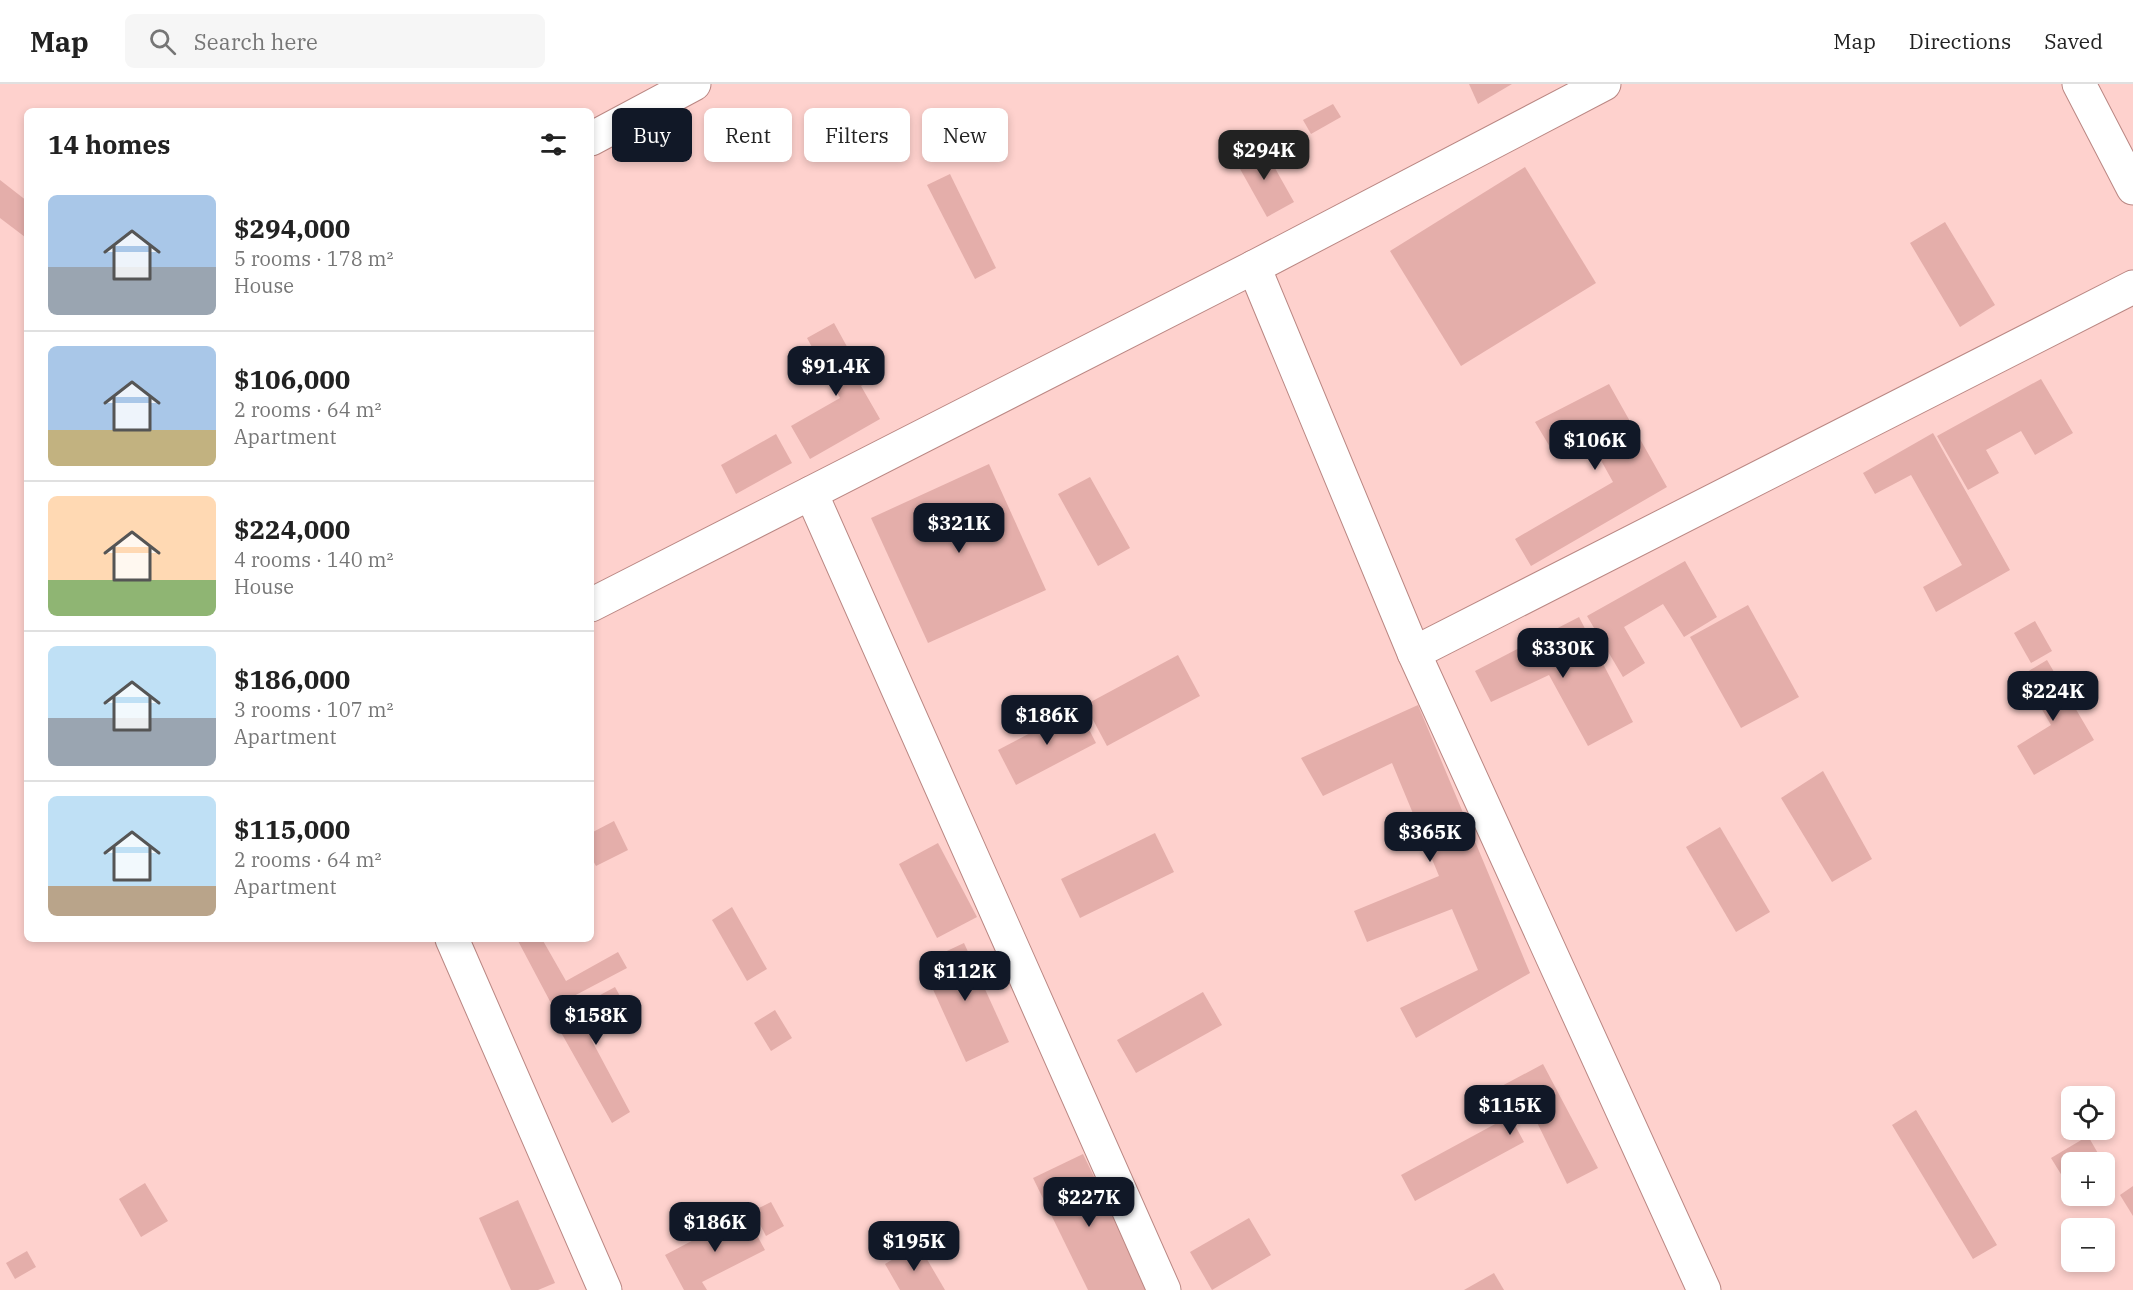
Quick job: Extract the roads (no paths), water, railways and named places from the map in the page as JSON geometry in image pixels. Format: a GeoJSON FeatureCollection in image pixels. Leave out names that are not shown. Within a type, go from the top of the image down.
{"type":"FeatureCollection","features":[{"type":"Feature","properties":{"kind":"street"},"geometry":{"type":"LineString","coordinates":[[594,137],[694,84]]}},
{"type":"Feature","properties":{"kind":"street"},"geometry":{"type":"LineString","coordinates":[[594,603],[1254,267],[1604,84]]}},
{"type":"Feature","properties":{"kind":"street"},"geometry":{"type":"LineString","coordinates":[[2079,84],[2133,188]]}},
{"type":"Feature","properties":{"kind":"street"},"geometry":{"type":"LineString","coordinates":[[1254,267],[1414,653],[1704,1290]]}},
{"type":"Feature","properties":{"kind":"street"},"geometry":{"type":"LineString","coordinates":[[1414,653],[2133,288]]}},
{"type":"Feature","properties":{"kind":"street"},"geometry":{"type":"LineString","coordinates":[[811,494],[1164,1290]]}},
{"type":"Feature","properties":{"kind":"street"},"geometry":{"type":"LineString","coordinates":[[453,942],[605,1290]]}}]}
